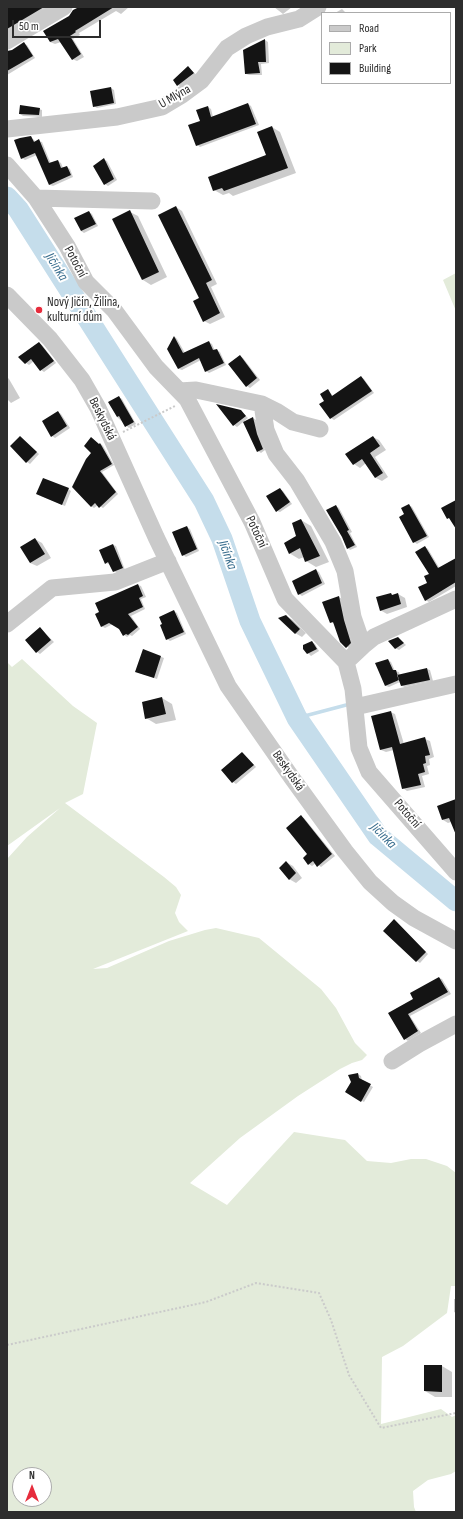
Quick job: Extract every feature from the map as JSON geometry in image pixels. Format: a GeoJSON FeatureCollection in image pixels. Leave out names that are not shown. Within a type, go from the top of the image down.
{"type":"FeatureCollection","features":[{"type":"Feature","properties":{"kind":"street"},"geometry":{"type":"LineString","coordinates":[[7,41],[64,7]]}},
{"type":"Feature","properties":{"kind":"street","name":"U Mlýna"},"geometry":{"type":"LineString","coordinates":[[7,129],[117,118],[162,107],[201,81],[227,48],[246,36],[267,28],[299,19],[318,7]]}},
{"type":"Feature","properties":{"kind":"street","name":"Potoční"},"geometry":{"type":"LineString","coordinates":[[7,165],[36,198],[67,246],[86,282],[114,310],[156,367],[186,400],[252,522],[285,599],[346,662],[353,689],[359,748],[370,772],[456,872]]}},
{"type":"Feature","properties":{"kind":"street"},"geometry":{"type":"LineString","coordinates":[[36,198],[152,201]]}},
{"type":"Feature","properties":{"kind":"street","name":"Beskydská"},"geometry":{"type":"LineString","coordinates":[[7,295],[50,338],[82,380],[98,408],[168,561],[228,686],[345,851],[370,882],[392,903],[414,918],[456,941]]}},
{"type":"Feature","properties":{"kind":"street"},"geometry":{"type":"LineString","coordinates":[[179,391],[196,390],[262,404],[294,422],[320,429]]}},
{"type":"Feature","properties":{"kind":"street"},"geometry":{"type":"LineString","coordinates":[[262,404],[266,430],[276,454],[297,481],[334,542],[345,571],[353,617],[363,646]]}},
{"type":"Feature","properties":{"kind":"street"},"geometry":{"type":"LineString","coordinates":[[7,624],[52,588],[115,582],[168,561]]}},
{"type":"Feature","properties":{"kind":"street"},"geometry":{"type":"LineString","coordinates":[[346,662],[374,637],[456,598]]}},
{"type":"Feature","properties":{"kind":"street"},"geometry":{"type":"LineString","coordinates":[[355,707],[456,684]]}},
{"type":"Feature","properties":{"kind":"street"},"geometry":{"type":"LineString","coordinates":[[392,1061],[419,1044],[456,1024]]}},
{"type":"Feature","properties":{"kind":"path"},"geometry":{"type":"LineString","coordinates":[[111,438],[165,411]]}},
{"type":"Feature","properties":{"kind":"path"},"geometry":{"type":"LineString","coordinates":[[7,1345],[206,1302],[256,1284],[319,1293],[331,1320],[349,1375],[381,1428],[456,1413]]}},
{"type":"Feature","properties":{"kind":"green space"},"geometry":{"type":"Polygon","coordinates":[[[456,273],[456,311],[443,280],[456,273]]]}},
{"type":"Feature","properties":{"kind":"green space"},"geometry":{"type":"Polygon","coordinates":[[[22,659],[73,706],[97,723],[83,794],[65,803],[164,877],[176,887],[181,895],[175,913],[179,922],[188,931],[93,969],[107,968],[169,941],[205,930],[216,928],[259,938],[321,989],[336,1008],[355,1043],[367,1055],[362,1060],[340,1069],[298,1096],[240,1138],[190,1183],[227,1205],[294,1132],[345,1140],[367,1161],[391,1163],[411,1159],[426,1159],[447,1166],[456,1173],[456,1286],[451,1286],[447,1313],[403,1346],[382,1357],[381,1424],[441,1409],[452,1417],[456,1415],[456,1471],[451,1474],[428,1480],[413,1491],[414,1507],[416,1512],[7,1512],[7,859],[27,837],[60,808],[7,846],[7,662],[12,667],[22,659]]]}},
{"type":"Feature","properties":{"kind":"building"},"geometry":{"type":"Polygon","coordinates":[[[7,7],[44,7],[7,29],[7,7]]]}},
{"type":"Feature","properties":{"kind":"building"},"geometry":{"type":"Polygon","coordinates":[[[79,7],[114,7],[75,31],[76,32],[70,36],[81,54],[72,60],[58,39],[50,42],[43,31],[69,16],[73,10],[79,7]]]}},
{"type":"Feature","properties":{"kind":"building"},"geometry":{"type":"Polygon","coordinates":[[[265,39],[266,62],[258,62],[260,73],[245,74],[243,50],[265,39]]]}},
{"type":"Feature","properties":{"kind":"building"},"geometry":{"type":"Polygon","coordinates":[[[24,42],[33,56],[7,71],[7,51],[12,50],[24,42]]]}},
{"type":"Feature","properties":{"kind":"building"},"geometry":{"type":"Polygon","coordinates":[[[188,66],[194,73],[177,86],[173,80],[188,66]]]}},
{"type":"Feature","properties":{"kind":"building"},"geometry":{"type":"Polygon","coordinates":[[[111,87],[114,103],[93,107],[90,91],[111,87]]]}},
{"type":"Feature","properties":{"kind":"building"},"geometry":{"type":"Polygon","coordinates":[[[248,103],[256,124],[196,146],[188,125],[200,121],[196,110],[208,106],[211,117],[248,103]]]}},
{"type":"Feature","properties":{"kind":"building"},"geometry":{"type":"Polygon","coordinates":[[[20,105],[40,108],[39,115],[19,114],[20,105]]]}},
{"type":"Feature","properties":{"kind":"building"},"geometry":{"type":"Polygon","coordinates":[[[272,126],[288,168],[224,191],[222,188],[213,191],[208,177],[266,155],[257,132],[272,126]]]}},
{"type":"Feature","properties":{"kind":"building"},"geometry":{"type":"Polygon","coordinates":[[[31,136],[34,142],[39,139],[49,163],[58,160],[61,168],[67,166],[71,175],[49,185],[35,153],[21,159],[14,140],[31,136]]]}},
{"type":"Feature","properties":{"kind":"building"},"geometry":{"type":"Polygon","coordinates":[[[104,158],[114,179],[104,185],[93,166],[104,158]]]}},
{"type":"Feature","properties":{"kind":"building"},"geometry":{"type":"Polygon","coordinates":[[[176,206],[212,280],[206,283],[220,313],[203,322],[193,301],[199,298],[158,215],[176,206]]]}},
{"type":"Feature","properties":{"kind":"building"},"geometry":{"type":"Polygon","coordinates":[[[130,210],[159,272],[142,280],[112,219],[130,210]]]}},
{"type":"Feature","properties":{"kind":"building"},"geometry":{"type":"Polygon","coordinates":[[[89,211],[96,224],[81,231],[74,218],[89,211]]]}},
{"type":"Feature","properties":{"kind":"building"},"geometry":{"type":"Polygon","coordinates":[[[174,336],[183,353],[209,341],[213,350],[217,349],[224,363],[205,372],[199,358],[178,369],[167,349],[174,336]]]}},
{"type":"Feature","properties":{"kind":"building"},"geometry":{"type":"Polygon","coordinates":[[[39,342],[54,361],[40,371],[31,359],[25,364],[18,357],[39,342]]]}},
{"type":"Feature","properties":{"kind":"building"},"geometry":{"type":"Polygon","coordinates":[[[240,355],[257,378],[246,387],[228,364],[240,355]]]}},
{"type":"Feature","properties":{"kind":"building"},"geometry":{"type":"Polygon","coordinates":[[[361,376],[372,391],[330,419],[319,404],[324,401],[320,394],[328,389],[332,396],[361,376]]]}},
{"type":"Feature","properties":{"kind":"building"},"geometry":{"type":"Polygon","coordinates":[[[119,396],[134,422],[125,427],[119,416],[117,417],[108,402],[119,396]]]}},
{"type":"Feature","properties":{"kind":"building"},"geometry":{"type":"Polygon","coordinates":[[[216,404],[241,410],[246,416],[233,426],[216,404]]]}},
{"type":"Feature","properties":{"kind":"building"},"geometry":{"type":"Polygon","coordinates":[[[58,411],[67,426],[51,437],[42,421],[58,411]]]}},
{"type":"Feature","properties":{"kind":"building"},"geometry":{"type":"Polygon","coordinates":[[[253,417],[257,434],[263,449],[257,452],[243,422],[253,417]]]}},
{"type":"Feature","properties":{"kind":"building"},"geometry":{"type":"Polygon","coordinates":[[[20,436],[37,452],[26,463],[10,446],[20,436]]]}},
{"type":"Feature","properties":{"kind":"building"},"geometry":{"type":"Polygon","coordinates":[[[373,436],[380,446],[370,453],[383,473],[375,478],[362,459],[353,465],[345,454],[373,436]]]}},
{"type":"Feature","properties":{"kind":"building"},"geometry":{"type":"Polygon","coordinates":[[[91,437],[99,444],[100,443],[112,464],[100,471],[116,492],[99,508],[95,503],[91,507],[72,487],[86,459],[91,453],[84,446],[91,437]]]}},
{"type":"Feature","properties":{"kind":"building"},"geometry":{"type":"Polygon","coordinates":[[[43,478],[69,488],[62,505],[36,494],[43,478]]]}},
{"type":"Feature","properties":{"kind":"building"},"geometry":{"type":"Polygon","coordinates":[[[280,488],[290,502],[276,512],[266,496],[280,488]]]}},
{"type":"Feature","properties":{"kind":"building"},"geometry":{"type":"Polygon","coordinates":[[[456,500],[456,529],[449,518],[447,519],[441,508],[456,500]]]}},
{"type":"Feature","properties":{"kind":"building"},"geometry":{"type":"Polygon","coordinates":[[[409,504],[427,536],[413,543],[399,517],[404,514],[401,508],[409,504]]]}},
{"type":"Feature","properties":{"kind":"building"},"geometry":{"type":"Polygon","coordinates":[[[336,505],[349,530],[347,531],[355,545],[347,549],[342,537],[326,510],[336,505]]]}},
{"type":"Feature","properties":{"kind":"building"},"geometry":{"type":"Polygon","coordinates":[[[301,519],[320,556],[305,562],[300,548],[289,554],[284,543],[296,536],[292,523],[301,519]]]}},
{"type":"Feature","properties":{"kind":"building"},"geometry":{"type":"Polygon","coordinates":[[[187,526],[197,549],[182,556],[172,532],[187,526]]]}},
{"type":"Feature","properties":{"kind":"building"},"geometry":{"type":"Polygon","coordinates":[[[35,538],[45,554],[30,563],[20,547],[35,538]]]}},
{"type":"Feature","properties":{"kind":"building"},"geometry":{"type":"Polygon","coordinates":[[[113,544],[123,568],[113,572],[108,562],[105,564],[99,550],[113,544]]]}},
{"type":"Feature","properties":{"kind":"building"},"geometry":{"type":"Polygon","coordinates":[[[425,546],[438,568],[456,558],[456,582],[425,601],[418,587],[427,583],[424,576],[429,574],[415,552],[425,546]]]}},
{"type":"Feature","properties":{"kind":"building"},"geometry":{"type":"Polygon","coordinates":[[[316,569],[322,583],[298,595],[292,581],[316,569]]]}},
{"type":"Feature","properties":{"kind":"building"},"geometry":{"type":"Polygon","coordinates":[[[138,584],[143,596],[139,598],[143,607],[128,614],[138,627],[128,635],[126,634],[123,636],[119,629],[109,623],[101,627],[95,614],[99,612],[95,603],[138,584]]]}},
{"type":"Feature","properties":{"kind":"building"},"geometry":{"type":"Polygon","coordinates":[[[391,593],[392,595],[398,593],[401,604],[380,611],[376,597],[391,593]]]}},
{"type":"Feature","properties":{"kind":"building"},"geometry":{"type":"Polygon","coordinates":[[[339,596],[351,643],[346,648],[340,642],[333,622],[330,623],[322,602],[339,596]]]}},
{"type":"Feature","properties":{"kind":"building"},"geometry":{"type":"Polygon","coordinates":[[[174,610],[184,632],[166,640],[160,625],[162,624],[159,617],[174,610]]]}},
{"type":"Feature","properties":{"kind":"building"},"geometry":{"type":"Polygon","coordinates":[[[286,615],[300,629],[295,634],[278,618],[286,615]]]}},
{"type":"Feature","properties":{"kind":"building"},"geometry":{"type":"Polygon","coordinates":[[[40,627],[51,640],[36,653],[25,640],[40,627]]]}},
{"type":"Feature","properties":{"kind":"building"},"geometry":{"type":"Polygon","coordinates":[[[398,637],[404,643],[395,649],[388,641],[398,637]]]}},
{"type":"Feature","properties":{"kind":"building"},"geometry":{"type":"Polygon","coordinates":[[[312,641],[317,649],[307,654],[303,649],[303,645],[312,641]]]}},
{"type":"Feature","properties":{"kind":"building"},"geometry":{"type":"Polygon","coordinates":[[[143,649],[161,656],[154,678],[135,672],[143,649]]]}},
{"type":"Feature","properties":{"kind":"building"},"geometry":{"type":"Polygon","coordinates":[[[388,659],[393,670],[396,670],[399,680],[385,686],[375,663],[388,659]]]}},
{"type":"Feature","properties":{"kind":"building"},"geometry":{"type":"Polygon","coordinates":[[[427,668],[430,680],[401,686],[397,675],[427,668]]]}},
{"type":"Feature","properties":{"kind":"building"},"geometry":{"type":"Polygon","coordinates":[[[162,697],[166,714],[145,719],[142,702],[162,697]]]}},
{"type":"Feature","properties":{"kind":"building"},"geometry":{"type":"Polygon","coordinates":[[[391,711],[400,744],[425,737],[430,755],[425,756],[426,763],[423,764],[425,772],[418,774],[421,785],[402,789],[392,747],[380,750],[371,716],[391,711]]]}},
{"type":"Feature","properties":{"kind":"building"},"geometry":{"type":"Polygon","coordinates":[[[242,752],[254,765],[232,783],[221,770],[242,752]]]}},
{"type":"Feature","properties":{"kind":"building"},"geometry":{"type":"Polygon","coordinates":[[[456,799],[456,835],[449,818],[442,820],[437,806],[456,799]]]}},
{"type":"Feature","properties":{"kind":"building"},"geometry":{"type":"Polygon","coordinates":[[[301,815],[332,854],[317,867],[313,861],[308,865],[303,858],[307,854],[286,828],[301,815]]]}},
{"type":"Feature","properties":{"kind":"building"},"geometry":{"type":"Polygon","coordinates":[[[286,861],[296,873],[289,880],[279,868],[286,861]]]}},
{"type":"Feature","properties":{"kind":"building"},"geometry":{"type":"Polygon","coordinates":[[[394,919],[426,952],[416,962],[383,931],[394,919]]]}},
{"type":"Feature","properties":{"kind":"building"},"geometry":{"type":"Polygon","coordinates":[[[439,977],[448,992],[408,1014],[418,1031],[404,1040],[388,1013],[413,999],[410,993],[439,977]]]}},
{"type":"Feature","properties":{"kind":"building"},"geometry":{"type":"Polygon","coordinates":[[[358,1073],[359,1078],[371,1084],[361,1102],[345,1092],[351,1082],[348,1075],[358,1073]]]}},
{"type":"Feature","properties":{"kind":"building"},"geometry":{"type":"Polygon","coordinates":[[[424,1365],[442,1365],[442,1392],[424,1391],[424,1365]]]}},
{"type":"Feature","properties":{"kind":"waterway","name":"Jičínka"},"geometry":{"type":"LineString","coordinates":[[7,197],[18,209],[204,501],[222,539],[250,621],[297,718],[378,836],[456,901]]}},
{"type":"Feature","properties":{"kind":"waterway"},"geometry":{"type":"LineString","coordinates":[[297,718],[350,704]]}},
{"type":"Feature","properties":{"kind":"place","name":"Nový Jičín, Žilina, kulturní dům"},"geometry":{"type":"Point","coordinates":[39,310]}}]}
